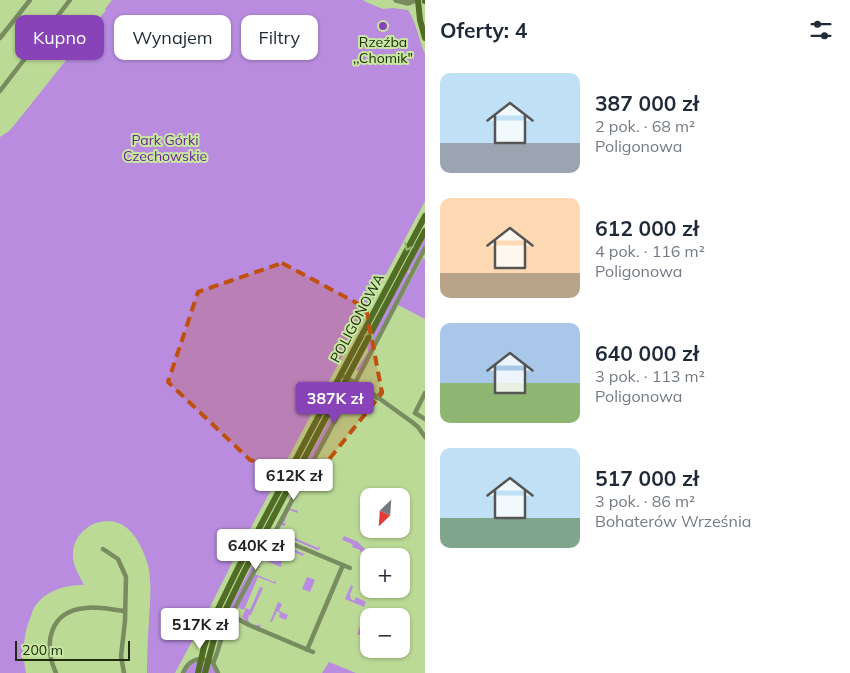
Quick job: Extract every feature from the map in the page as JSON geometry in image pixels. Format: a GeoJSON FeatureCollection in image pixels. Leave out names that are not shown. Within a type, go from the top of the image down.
{"type":"FeatureCollection","features":[{"type":"Feature","properties":{"kind":"main road"},"geometry":{"type":"LineString","coordinates":[[417,0],[425,38]]}},
{"type":"Feature","properties":{"kind":"main road","name":"POLIGONOWA"},"geometry":{"type":"LineString","coordinates":[[344,376],[425,216]]}},
{"type":"Feature","properties":{"kind":"main road","name":"POLIGONOWA"},"geometry":{"type":"LineString","coordinates":[[198,673],[214,617],[226,590],[262,530],[344,376],[425,231]]}},
{"type":"Feature","properties":{"kind":"main road","name":"POLIGONOWA"},"geometry":{"type":"LineString","coordinates":[[206,673],[214,639],[223,615],[262,530]]}},
{"type":"Feature","properties":{"kind":"street"},"geometry":{"type":"LineString","coordinates":[[0,38],[30,0]]}},
{"type":"Feature","properties":{"kind":"street"},"geometry":{"type":"LineString","coordinates":[[0,91],[70,0]]}},
{"type":"Feature","properties":{"kind":"street"},"geometry":{"type":"LineString","coordinates":[[396,0],[408,3],[417,0]]}},
{"type":"Feature","properties":{"kind":"street"},"geometry":{"type":"LineString","coordinates":[[276,530],[425,248]]}},
{"type":"Feature","properties":{"kind":"street"},"geometry":{"type":"LineString","coordinates":[[344,376],[418,427],[424,435]]}},
{"type":"Feature","properties":{"kind":"street"},"geometry":{"type":"LineString","coordinates":[[378,398],[382,391]]}},
{"type":"Feature","properties":{"kind":"street"},"geometry":{"type":"LineString","coordinates":[[425,393],[414,414],[425,419]]}},
{"type":"Feature","properties":{"kind":"street"},"geometry":{"type":"LineString","coordinates":[[262,530],[350,568]]}},
{"type":"Feature","properties":{"kind":"street"},"geometry":{"type":"LineString","coordinates":[[213,663],[225,626],[233,618],[233,612],[268,545]]}},
{"type":"Feature","properties":{"kind":"street"},"geometry":{"type":"LineString","coordinates":[[103,549],[118,559],[126,577],[121,656],[124,673]]}},
{"type":"Feature","properties":{"kind":"street"},"geometry":{"type":"LineString","coordinates":[[307,650],[343,565]]}},
{"type":"Feature","properties":{"kind":"street"},"geometry":{"type":"LineString","coordinates":[[56,673],[52,663],[50,639],[52,630],[60,618],[73,610],[87,607],[125,611]]}},
{"type":"Feature","properties":{"kind":"street"},"geometry":{"type":"LineString","coordinates":[[235,608],[241,610]]}},
{"type":"Feature","properties":{"kind":"street"},"geometry":{"type":"LineString","coordinates":[[233,618],[312,652]]}},
{"type":"Feature","properties":{"kind":"street"},"geometry":{"type":"LineString","coordinates":[[183,673],[193,660],[202,659],[213,663],[218,673]]}},
{"type":"Feature","properties":{"kind":"highlighted area"},"geometry":{"type":"Polygon","coordinates":[[[282,263],[366,308],[382,393],[315,477],[250,460],[168,382],[198,292],[282,263]]]}},
{"type":"Feature","properties":{"kind":"green space","name":"Park Górki Czechowskie"},"geometry":{"type":"Polygon","coordinates":[[[112,0],[363,0],[383,9],[408,10],[425,54],[425,201],[175,673],[147,673],[150,592],[148,565],[131,531],[121,524],[105,521],[90,526],[83,531],[74,545],[73,553],[76,569],[84,585],[57,589],[40,600],[33,609],[26,630],[24,644],[26,673],[0,673],[0,137],[16,123],[66,60],[104,60],[104,15],[102,15],[112,0]]]}},
{"type":"Feature","properties":{"kind":"green space"},"geometry":{"type":"Polygon","coordinates":[[[425,238],[425,245],[411,271],[408,271],[409,275],[359,371],[356,370],[368,352],[370,340],[425,238]]]}},
{"type":"Feature","properties":{"kind":"green space"},"geometry":{"type":"Polygon","coordinates":[[[423,258],[425,259],[425,319],[398,305],[423,258]]]}},
{"type":"Feature","properties":{"kind":"green space"},"geometry":{"type":"Polygon","coordinates":[[[345,390],[348,392],[297,487],[287,500],[296,479],[345,390]]]}},
{"type":"Feature","properties":{"kind":"green space"},"geometry":{"type":"Polygon","coordinates":[[[289,508],[298,511],[298,513],[289,510],[284,523],[286,524],[284,526],[281,525],[279,531],[318,548],[319,546],[319,550],[276,532],[289,508]]]}},
{"type":"Feature","properties":{"kind":"green space"},"geometry":{"type":"Polygon","coordinates":[[[344,536],[358,542],[364,548],[360,548],[360,550],[342,540],[344,536]]]}},
{"type":"Feature","properties":{"kind":"green space"},"geometry":{"type":"Polygon","coordinates":[[[272,540],[304,554],[303,556],[292,551],[289,556],[286,555],[282,558],[282,554],[279,561],[282,559],[281,567],[262,559],[272,540]]]}},
{"type":"Feature","properties":{"kind":"green space"},"geometry":{"type":"Polygon","coordinates":[[[263,545],[265,546],[231,617],[228,618],[227,615],[231,605],[263,545]]]}},
{"type":"Feature","properties":{"kind":"green space"},"geometry":{"type":"Polygon","coordinates":[[[255,574],[274,582],[275,580],[276,584],[258,577],[244,610],[237,607],[255,574]]]}},
{"type":"Feature","properties":{"kind":"green space"},"geometry":{"type":"Polygon","coordinates":[[[307,577],[315,580],[310,592],[302,589],[307,577]]]}},
{"type":"Feature","properties":{"kind":"green space"},"geometry":{"type":"Polygon","coordinates":[[[351,585],[353,586],[350,595],[351,599],[354,601],[356,597],[366,602],[364,607],[345,599],[351,585]]]}},
{"type":"Feature","properties":{"kind":"green space"},"geometry":{"type":"Polygon","coordinates":[[[260,587],[263,588],[248,620],[254,625],[261,625],[260,628],[247,622],[242,617],[246,608],[250,610],[260,587]]]}},
{"type":"Feature","properties":{"kind":"green space"},"geometry":{"type":"Polygon","coordinates":[[[278,602],[282,604],[279,611],[288,615],[286,620],[279,617],[280,613],[277,611],[272,622],[270,622],[278,602]]]}},
{"type":"Feature","properties":{"kind":"green space"},"geometry":{"type":"Polygon","coordinates":[[[197,662],[209,664],[217,673],[185,673],[190,666],[197,662]]]}},
{"type":"Feature","properties":{"kind":"green space"},"geometry":{"type":"Polygon","coordinates":[[[329,662],[356,673],[322,673],[329,662]]]}},
{"type":"Feature","properties":{"kind":"place","name":"Rzeźba ,,Chomik\""},"geometry":{"type":"Point","coordinates":[383,26]}}]}
